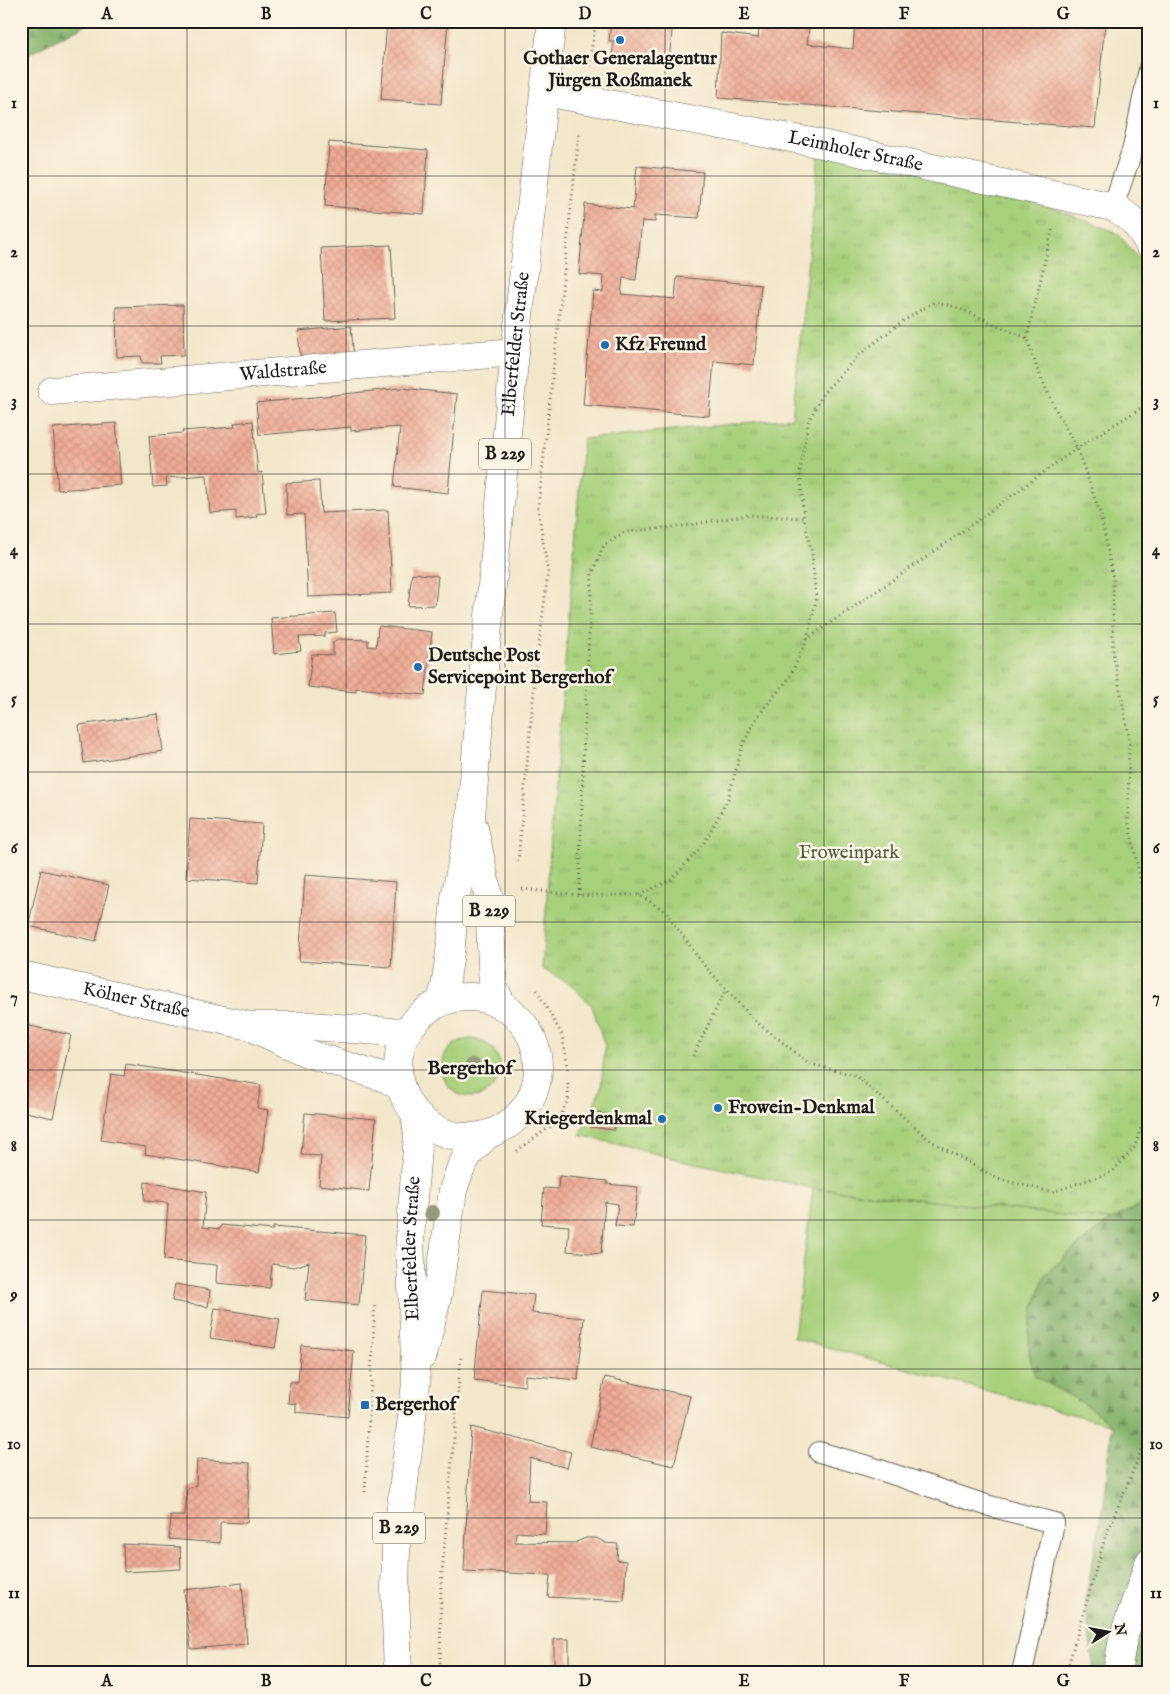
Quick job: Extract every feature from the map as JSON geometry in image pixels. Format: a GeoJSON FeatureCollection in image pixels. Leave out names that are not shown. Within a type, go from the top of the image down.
{"type":"FeatureCollection","features":[{"type":"Feature","properties":{"kind":"main road","name":"Elberfelder Straße"},"geometry":{"type":"LineString","coordinates":[[440,1003],[445,988],[455,899],[471,816],[515,352],[552,21]]}},
{"type":"Feature","properties":{"kind":"main road","name":"Leimholer Straße"},"geometry":{"type":"LineString","coordinates":[[545,92],[812,142],[1113,207],[1127,214],[1139,227],[1149,244]]}},
{"type":"Feature","properties":{"kind":"main road","name":"Waldstraße"},"geometry":{"type":"LineString","coordinates":[[52,391],[515,352]]}},
{"type":"Feature","properties":{"kind":"main road","name":"Elberfelder Straße"},"geometry":{"type":"LineString","coordinates":[[471,816],[489,900],[494,987],[503,1006]]}},
{"type":"Feature","properties":{"kind":"main road","name":"Kölner Straße"},"geometry":{"type":"LineString","coordinates":[[21,975],[250,1026],[310,1026],[394,1032],[408,1030]]}},
{"type":"Feature","properties":{"kind":"main road","name":"B 229"},"geometry":{"type":"LineString","coordinates":[[469,998],[486,999],[503,1006],[518,1017],[529,1032],[536,1049],[538,1067],[536,1086],[529,1103],[518,1118],[503,1129],[486,1136],[468,1138],[448,1134],[433,1128],[415,1114],[400,1087],[399,1060],[402,1044],[408,1030],[427,1010],[440,1003],[469,998]]}},
{"type":"Feature","properties":{"kind":"main road","name":"Kölner Straße"},"geometry":{"type":"LineString","coordinates":[[250,1026],[307,1053],[388,1079],[400,1087]]}},
{"type":"Feature","properties":{"kind":"main road","name":"Elberfelder Straße"},"geometry":{"type":"LineString","coordinates":[[415,1114],[418,1134],[410,1239],[416,1383]]}},
{"type":"Feature","properties":{"kind":"main road","name":"Elberfelder Straße"},"geometry":{"type":"LineString","coordinates":[[398,1673],[394,1592],[396,1548],[416,1383],[438,1294],[454,1190],[461,1167],[470,1152],[486,1136]]}},
{"type":"Feature","properties":{"kind":"main road"},"geometry":{"type":"LineString","coordinates":[[1117,1673],[1123,1638],[1149,1563]]}},
{"type":"Feature","properties":{"kind":"lane"},"geometry":{"type":"LineString","coordinates":[[1113,207],[1132,148],[1149,69]]}},
{"type":"Feature","properties":{"kind":"lane"},"geometry":{"type":"LineString","coordinates":[[819,1452],[986,1505],[1054,1524],[1022,1673]]}},
{"type":"Feature","properties":{"kind":"path"},"geometry":{"type":"LineString","coordinates":[[518,870],[536,668],[548,573],[538,508],[584,99],[596,21]]}},
{"type":"Feature","properties":{"kind":"path"},"geometry":{"type":"LineString","coordinates":[[1053,226],[1027,338],[1038,371],[1056,410],[1078,448],[1102,516],[1113,578],[1113,653],[1129,737],[1128,820],[1149,921]]}},
{"type":"Feature","properties":{"kind":"path"},"geometry":{"type":"LineString","coordinates":[[516,889],[579,895],[639,895],[671,880],[703,845],[728,799],[744,744],[757,717],[790,677],[807,640],[816,600],[812,554],[804,518],[800,472],[808,422],[824,392],[860,354],[903,321],[934,302],[956,307],[1027,338]]}},
{"type":"Feature","properties":{"kind":"path"},"geometry":{"type":"LineString","coordinates":[[807,640],[941,548],[1078,448],[1149,403]]}},
{"type":"Feature","properties":{"kind":"path"},"geometry":{"type":"LineString","coordinates":[[579,895],[592,574],[604,545],[625,532],[684,526],[748,515],[804,518]]}},
{"type":"Feature","properties":{"kind":"path"},"geometry":{"type":"LineString","coordinates":[[639,895],[665,911],[704,965],[754,1020],[810,1064],[855,1075],[931,1141],[998,1179],[1052,1192],[1112,1172],[1134,1148],[1149,1106]]}},
{"type":"Feature","properties":{"kind":"path"},"geometry":{"type":"LineString","coordinates":[[511,1156],[559,1120],[568,1099],[568,1068],[562,1035],[534,985]]}},
{"type":"Feature","properties":{"kind":"path"},"geometry":{"type":"LineString","coordinates":[[693,1056],[726,989]]}},
{"type":"Feature","properties":{"kind":"path"},"geometry":{"type":"LineString","coordinates":[[365,1494],[376,1296]]}},
{"type":"Feature","properties":{"kind":"path"},"geometry":{"type":"LineString","coordinates":[[440,1673],[441,1584],[462,1350]]}},
{"type":"Feature","properties":{"kind":"path"},"geometry":{"type":"LineString","coordinates":[[1066,1673],[1105,1538],[1149,1432]]}},
{"type":"Feature","properties":{"kind":"green space"},"geometry":{"type":"Polygon","coordinates":[[[21,21],[93,21],[21,58],[21,21]]]}},
{"type":"Feature","properties":{"kind":"green space","name":"Froweinpark"},"geometry":{"type":"Polygon","coordinates":[[[820,142],[1058,210],[1116,232],[1140,260],[1149,281],[1149,1200],[1111,1220],[813,1188],[681,1160],[580,1135],[601,1088],[605,1046],[592,1006],[569,983],[542,969],[583,439],[792,418],[820,142]]]}},
{"type":"Feature","properties":{"kind":"green space"},"geometry":{"type":"Polygon","coordinates":[[[471,1039],[487,1044],[495,1052],[500,1068],[495,1084],[487,1092],[471,1097],[455,1092],[447,1084],[442,1068],[447,1052],[455,1044],[471,1039]]]}},
{"type":"Feature","properties":{"kind":"green space"},"geometry":{"type":"Polygon","coordinates":[[[813,1188],[1111,1220],[1069,1253],[1045,1275],[1035,1376],[1088,1406],[1112,1425],[794,1338],[813,1188]]]}},
{"type":"Feature","properties":{"kind":"green space"},"geometry":{"type":"Polygon","coordinates":[[[1149,1200],[1149,1673],[1094,1673],[1085,1601],[1105,1495],[1112,1425],[1088,1406],[1035,1376],[1029,1353],[1029,1331],[1034,1307],[1045,1275],[1069,1253],[1111,1220],[1149,1200]]]}},
{"type":"Feature","properties":{"kind":"building"},"geometry":{"type":"Polygon","coordinates":[[[387,21],[448,21],[441,104],[381,99],[387,21]]]}},
{"type":"Feature","properties":{"kind":"building"},"geometry":{"type":"Polygon","coordinates":[[[611,21],[673,21],[669,61],[612,56],[614,41],[609,41],[611,21]]]}},
{"type":"Feature","properties":{"kind":"building"},"geometry":{"type":"Polygon","coordinates":[[[760,21],[810,21],[807,44],[853,49],[855,21],[1105,21],[1095,128],[718,98],[721,33],[758,38],[760,21]]]}},
{"type":"Feature","properties":{"kind":"building"},"geometry":{"type":"Polygon","coordinates":[[[329,142],[428,150],[424,214],[325,206],[329,142]]]}},
{"type":"Feature","properties":{"kind":"building"},"geometry":{"type":"Polygon","coordinates":[[[637,166],[703,172],[699,218],[655,215],[655,222],[642,221],[636,280],[623,278],[621,294],[675,299],[677,277],[761,285],[754,365],[714,361],[709,416],[583,405],[593,291],[603,292],[604,276],[579,274],[585,204],[633,209],[637,166]]]}},
{"type":"Feature","properties":{"kind":"building"},"geometry":{"type":"Polygon","coordinates":[[[391,245],[395,318],[325,321],[321,248],[391,245]]]}},
{"type":"Feature","properties":{"kind":"building"},"geometry":{"type":"Polygon","coordinates":[[[183,305],[184,355],[160,356],[161,363],[142,363],[141,356],[117,357],[116,307],[183,305]]]}},
{"type":"Feature","properties":{"kind":"building"},"geometry":{"type":"Polygon","coordinates":[[[351,326],[354,358],[301,363],[298,331],[351,326]]]}},
{"type":"Feature","properties":{"kind":"building"},"geometry":{"type":"Polygon","coordinates":[[[402,388],[457,394],[448,493],[394,487],[400,427],[351,431],[351,427],[259,435],[256,403],[402,388]]]}},
{"type":"Feature","properties":{"kind":"building"},"geometry":{"type":"Polygon","coordinates":[[[253,421],[258,473],[262,472],[266,513],[256,514],[257,517],[236,519],[236,511],[210,513],[207,475],[166,478],[167,486],[153,487],[149,436],[183,433],[182,431],[235,427],[234,423],[253,421]]]}},
{"type":"Feature","properties":{"kind":"building"},"geometry":{"type":"Polygon","coordinates":[[[116,423],[121,485],[58,490],[53,428],[116,423]]]}},
{"type":"Feature","properties":{"kind":"building"},"geometry":{"type":"Polygon","coordinates":[[[319,481],[321,513],[388,510],[392,593],[308,597],[304,514],[287,515],[286,483],[319,481]]]}},
{"type":"Feature","properties":{"kind":"building"},"geometry":{"type":"Polygon","coordinates":[[[412,573],[438,576],[435,605],[408,606],[412,573]]]}},
{"type":"Feature","properties":{"kind":"building"},"geometry":{"type":"Polygon","coordinates":[[[335,613],[337,632],[325,633],[325,636],[299,637],[301,651],[274,654],[271,618],[335,613]]]}},
{"type":"Feature","properties":{"kind":"building"},"geometry":{"type":"Polygon","coordinates":[[[379,626],[432,632],[425,695],[356,688],[356,692],[308,687],[312,654],[333,655],[333,642],[338,639],[368,640],[368,646],[376,647],[379,626]]]}},
{"type":"Feature","properties":{"kind":"building"},"geometry":{"type":"Polygon","coordinates":[[[158,714],[163,751],[84,763],[79,725],[158,714]]]}},
{"type":"Feature","properties":{"kind":"building"},"geometry":{"type":"Polygon","coordinates":[[[190,819],[262,824],[258,883],[186,878],[190,819]]]}},
{"type":"Feature","properties":{"kind":"building"},"geometry":{"type":"Polygon","coordinates":[[[41,870],[109,885],[96,941],[28,926],[41,870]]]}},
{"type":"Feature","properties":{"kind":"building"},"geometry":{"type":"Polygon","coordinates":[[[305,875],[396,882],[391,967],[299,961],[305,875]]]}},
{"type":"Feature","properties":{"kind":"building"},"geometry":{"type":"Polygon","coordinates":[[[21,1024],[71,1035],[53,1118],[21,1111],[21,1024]]]}},
{"type":"Feature","properties":{"kind":"building"},"geometry":{"type":"Polygon","coordinates":[[[126,1064],[261,1085],[257,1108],[268,1110],[259,1172],[145,1154],[146,1147],[101,1140],[111,1074],[124,1076],[126,1064]]]}},
{"type":"Feature","properties":{"kind":"building"},"geometry":{"type":"Polygon","coordinates":[[[305,1113],[376,1119],[369,1191],[319,1185],[321,1156],[301,1155],[305,1113]]]}},
{"type":"Feature","properties":{"kind":"building"},"geometry":{"type":"Polygon","coordinates":[[[593,1113],[616,1115],[614,1130],[591,1127],[593,1113]]]}},
{"type":"Feature","properties":{"kind":"building"},"geometry":{"type":"Polygon","coordinates":[[[559,1176],[607,1181],[607,1184],[638,1187],[633,1227],[615,1226],[618,1204],[605,1202],[601,1254],[567,1251],[569,1226],[541,1224],[544,1188],[558,1189],[559,1176]]]}},
{"type":"Feature","properties":{"kind":"building"},"geometry":{"type":"Polygon","coordinates":[[[145,1182],[206,1192],[203,1227],[220,1229],[221,1225],[273,1230],[273,1227],[365,1235],[359,1305],[305,1300],[309,1262],[294,1267],[272,1264],[270,1288],[216,1283],[217,1265],[164,1260],[168,1203],[144,1201],[145,1182]]]}},
{"type":"Feature","properties":{"kind":"building"},"geometry":{"type":"Polygon","coordinates":[[[175,1284],[210,1290],[208,1307],[172,1301],[175,1284]]]}},
{"type":"Feature","properties":{"kind":"building"},"geometry":{"type":"Polygon","coordinates":[[[483,1290],[534,1295],[532,1313],[584,1318],[578,1380],[525,1375],[525,1386],[474,1380],[483,1290]]]}},
{"type":"Feature","properties":{"kind":"building"},"geometry":{"type":"Polygon","coordinates":[[[215,1308],[280,1319],[275,1348],[210,1338],[215,1308]]]}},
{"type":"Feature","properties":{"kind":"building"},"geometry":{"type":"Polygon","coordinates":[[[301,1345],[354,1351],[348,1417],[296,1412],[296,1404],[288,1403],[290,1382],[298,1382],[301,1345]]]}},
{"type":"Feature","properties":{"kind":"building"},"geometry":{"type":"Polygon","coordinates":[[[605,1377],[690,1396],[674,1466],[590,1447],[605,1377]]]}},
{"type":"Feature","properties":{"kind":"building"},"geometry":{"type":"Polygon","coordinates":[[[471,1427],[571,1452],[567,1468],[530,1458],[528,1501],[547,1502],[545,1534],[516,1532],[515,1542],[577,1543],[586,1538],[596,1538],[605,1543],[618,1544],[617,1560],[626,1561],[624,1601],[548,1597],[550,1575],[464,1571],[471,1427]]]}},
{"type":"Feature","properties":{"kind":"building"},"geometry":{"type":"Polygon","coordinates":[[[197,1459],[250,1463],[247,1523],[221,1522],[220,1543],[169,1539],[171,1518],[169,1516],[185,1516],[187,1489],[196,1485],[197,1459]]]}},
{"type":"Feature","properties":{"kind":"building"},"geometry":{"type":"Polygon","coordinates":[[[123,1544],[180,1547],[181,1569],[124,1572],[123,1544]]]}},
{"type":"Feature","properties":{"kind":"building"},"geometry":{"type":"Polygon","coordinates":[[[242,1583],[247,1644],[191,1649],[184,1590],[242,1583]]]}},
{"type":"Feature","properties":{"kind":"building"},"geometry":{"type":"Polygon","coordinates":[[[554,1639],[569,1639],[569,1668],[554,1668],[554,1639]]]}},
{"type":"Feature","properties":{"kind":"place","name":"Gothaer Generalagentur Jürgen Roßmanek"},"geometry":{"type":"Point","coordinates":[620,40]}},
{"type":"Feature","properties":{"kind":"place","name":"Kfz Freund"},"geometry":{"type":"Point","coordinates":[605,345]}},
{"type":"Feature","properties":{"kind":"place","name":"Deutsche Post Servicepoint Bergerhof"},"geometry":{"type":"Point","coordinates":[418,667]}},
{"type":"Feature","properties":{"kind":"place","name":"Frowein-Denkmal"},"geometry":{"type":"Point","coordinates":[718,1108]}},
{"type":"Feature","properties":{"kind":"place","name":"Kriegerdenkmal"},"geometry":{"type":"Point","coordinates":[662,1119]}},
{"type":"Feature","properties":{"kind":"place","name":"Bergerhof"},"geometry":{"type":"Point","coordinates":[365,1405]}},
{"type":"Feature","properties":{"kind":"district","name":"Bergerhof"},"geometry":{"type":"Point","coordinates":[470,1068]}}]}
